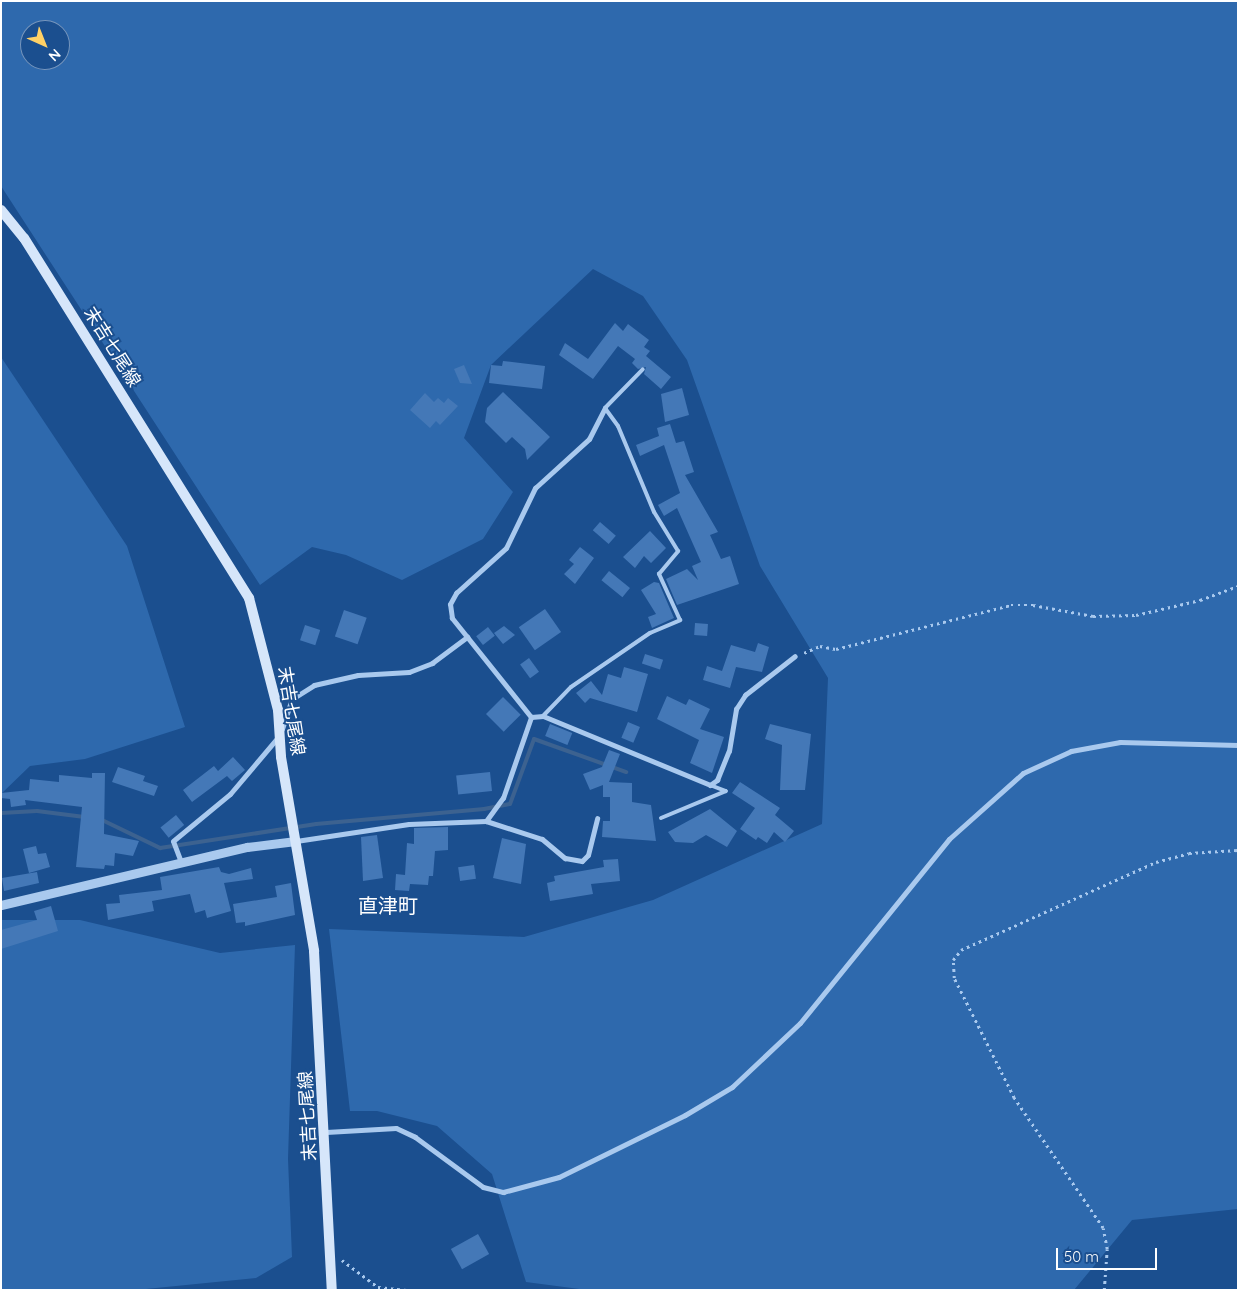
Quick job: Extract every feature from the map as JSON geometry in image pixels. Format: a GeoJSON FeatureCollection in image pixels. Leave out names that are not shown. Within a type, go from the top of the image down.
{"type":"FeatureCollection","features":[{"type":"Feature","properties":{"kind":"main road","name":"末吉七尾線"},"geometry":{"type":"LineString","coordinates":[[1,210],[24,238],[249,598],[270,671],[314,951],[326,1132],[332,1290]]}},
{"type":"Feature","properties":{"kind":"street"},"geometry":{"type":"LineString","coordinates":[[530,717],[450,613],[452,598],[506,548],[535,488],[589,439],[605,408]]}},
{"type":"Feature","properties":{"kind":"street"},"geometry":{"type":"LineString","coordinates":[[180,862],[173,842],[230,794],[280,735],[292,699],[314,685],[358,675],[409,672],[432,663],[467,637]]}},
{"type":"Feature","properties":{"kind":"street"},"geometry":{"type":"LineString","coordinates":[[530,717],[543,716],[710,784],[717,780],[729,751],[736,709],[745,695],[795,656]]}},
{"type":"Feature","properties":{"kind":"street"},"geometry":{"type":"LineString","coordinates":[[486,821],[503,798],[530,717]]}},
{"type":"Feature","properties":{"kind":"street"},"geometry":{"type":"LineString","coordinates":[[326,1132],[396,1128],[415,1137],[483,1187],[503,1192],[559,1177],[684,1115],[732,1087],[800,1023],[949,838],[1023,773],[1071,751],[1120,742],[1238,745]]}},
{"type":"Feature","properties":{"kind":"street"},"geometry":{"type":"LineString","coordinates":[[1,905],[180,862],[296,841],[409,824],[486,821],[542,839],[572,861],[588,855],[597,818]]}},
{"type":"Feature","properties":{"kind":"lane"},"geometry":{"type":"LineString","coordinates":[[543,716],[571,687],[650,633],[680,620],[659,574],[678,551],[654,512],[618,426],[605,408],[643,369]]}},
{"type":"Feature","properties":{"kind":"lane"},"geometry":{"type":"LineString","coordinates":[[661,818],[726,791],[710,784]]}},
{"type":"Feature","properties":{"kind":"path"},"geometry":{"type":"LineString","coordinates":[[795,656],[820,646],[836,649],[1011,605],[1033,605],[1093,616],[1136,615],[1238,586]]}},
{"type":"Feature","properties":{"kind":"path"},"geometry":{"type":"LineString","coordinates":[[1104,1290],[1107,1249],[1103,1228],[1014,1098],[954,978],[953,960],[961,950],[1156,862],[1189,853],[1238,850]]}},
{"type":"Feature","properties":{"kind":"path"},"geometry":{"type":"LineString","coordinates":[[330,1249],[367,1281],[378,1286],[409,1290]]}},
{"type":"Feature","properties":{"kind":"shaded area"},"geometry":{"type":"Polygon","coordinates":[[[1,1],[1238,1],[1238,1209],[1132,1220],[1074,1290],[587,1290],[526,1282],[492,1174],[437,1126],[377,1111],[350,1111],[329,929],[524,937],[653,900],[822,824],[828,678],[760,566],[687,360],[643,296],[593,269],[491,365],[464,438],[513,492],[483,539],[402,580],[346,555],[312,547],[260,585],[1,186],[1,1]]]}},
{"type":"Feature","properties":{"kind":"shaded area"},"geometry":{"type":"Polygon","coordinates":[[[1,357],[127,546],[185,727],[85,759],[30,766],[1,794],[1,357]]]}},
{"type":"Feature","properties":{"kind":"shaded area"},"geometry":{"type":"Polygon","coordinates":[[[1,920],[80,920],[220,953],[295,945],[288,1159],[292,1257],[256,1278],[136,1290],[1,1290],[1,920]]]}},
{"type":"Feature","properties":{"kind":"building"},"geometry":{"type":"Polygon","coordinates":[[[615,323],[623,331],[628,324],[649,340],[644,347],[650,351],[646,356],[671,377],[661,389],[644,374],[646,367],[638,369],[632,363],[635,359],[618,346],[593,379],[559,355],[565,343],[588,359],[615,323]]]}},
{"type":"Feature","properties":{"kind":"building"},"geometry":{"type":"Polygon","coordinates":[[[503,361],[545,366],[542,389],[489,383],[491,365],[502,366],[503,361]]]}},
{"type":"Feature","properties":{"kind":"building"},"geometry":{"type":"Polygon","coordinates":[[[464,365],[472,384],[460,383],[454,369],[464,365]]]}},
{"type":"Feature","properties":{"kind":"building"},"geometry":{"type":"Polygon","coordinates":[[[682,388],[689,415],[665,422],[661,394],[682,388]]]}},
{"type":"Feature","properties":{"kind":"building"},"geometry":{"type":"Polygon","coordinates":[[[503,392],[550,437],[527,460],[525,449],[512,437],[506,443],[485,422],[487,408],[503,392]]]}},
{"type":"Feature","properties":{"kind":"building"},"geometry":{"type":"Polygon","coordinates":[[[425,393],[434,402],[438,398],[444,403],[448,398],[458,406],[440,425],[436,421],[430,428],[410,410],[425,393]]]}},
{"type":"Feature","properties":{"kind":"building"},"geometry":{"type":"Polygon","coordinates":[[[670,424],[676,443],[684,441],[694,472],[685,475],[718,532],[710,535],[721,559],[730,556],[739,584],[677,605],[666,579],[687,569],[698,580],[692,566],[701,562],[677,508],[664,516],[658,505],[680,493],[664,445],[640,456],[636,445],[659,436],[657,428],[670,424]]]}},
{"type":"Feature","properties":{"kind":"building"},"geometry":{"type":"Polygon","coordinates":[[[600,522],[616,536],[609,544],[593,530],[600,522]]]}},
{"type":"Feature","properties":{"kind":"building"},"geometry":{"type":"Polygon","coordinates":[[[650,531],[666,548],[651,563],[644,556],[635,568],[623,557],[650,531]]]}},
{"type":"Feature","properties":{"kind":"building"},"geometry":{"type":"Polygon","coordinates":[[[580,547],[594,558],[575,584],[564,574],[574,564],[569,560],[580,547]]]}},
{"type":"Feature","properties":{"kind":"building"},"geometry":{"type":"Polygon","coordinates":[[[609,571],[630,588],[622,597],[601,580],[609,571]]]}},
{"type":"Feature","properties":{"kind":"building"},"geometry":{"type":"Polygon","coordinates":[[[654,582],[659,583],[674,618],[652,628],[648,617],[656,614],[641,590],[654,582]]]}},
{"type":"Feature","properties":{"kind":"building"},"geometry":{"type":"Polygon","coordinates":[[[545,609],[561,632],[535,650],[519,627],[545,609]]]}},
{"type":"Feature","properties":{"kind":"building"},"geometry":{"type":"Polygon","coordinates":[[[344,610],[367,618],[358,644],[335,636],[344,610]]]}},
{"type":"Feature","properties":{"kind":"building"},"geometry":{"type":"Polygon","coordinates":[[[695,623],[708,624],[707,636],[694,635],[695,623]]]}},
{"type":"Feature","properties":{"kind":"building"},"geometry":{"type":"Polygon","coordinates":[[[305,625],[320,630],[315,645],[300,640],[305,625]]]}},
{"type":"Feature","properties":{"kind":"building"},"geometry":{"type":"Polygon","coordinates":[[[504,626],[515,635],[503,644],[494,633],[504,626]]]}},
{"type":"Feature","properties":{"kind":"building"},"geometry":{"type":"Polygon","coordinates":[[[488,627],[495,636],[483,645],[476,636],[488,627]]]}},
{"type":"Feature","properties":{"kind":"building"},"geometry":{"type":"Polygon","coordinates":[[[758,643],[769,647],[762,672],[736,667],[730,688],[703,680],[707,666],[722,671],[731,645],[755,652],[758,643]]]}},
{"type":"Feature","properties":{"kind":"building"},"geometry":{"type":"Polygon","coordinates":[[[645,654],[663,660],[660,669],[642,664],[645,654]]]}},
{"type":"Feature","properties":{"kind":"building"},"geometry":{"type":"Polygon","coordinates":[[[529,658],[539,672],[530,678],[520,664],[529,658]]]}},
{"type":"Feature","properties":{"kind":"building"},"geometry":{"type":"Polygon","coordinates":[[[624,667],[648,674],[637,712],[590,698],[585,703],[576,693],[591,681],[602,695],[608,674],[621,678],[624,667]]]}},
{"type":"Feature","properties":{"kind":"building"},"geometry":{"type":"Polygon","coordinates":[[[667,696],[686,705],[689,699],[710,709],[700,729],[724,737],[712,773],[690,763],[699,740],[657,719],[667,696]]]}},
{"type":"Feature","properties":{"kind":"building"},"geometry":{"type":"Polygon","coordinates":[[[503,697],[521,715],[504,732],[486,714],[503,697]]]}},
{"type":"Feature","properties":{"kind":"building"},"geometry":{"type":"Polygon","coordinates":[[[628,722],[640,727],[633,743],[621,738],[628,722]]]}},
{"type":"Feature","properties":{"kind":"building"},"geometry":{"type":"Polygon","coordinates":[[[550,724],[572,733],[567,745],[545,736],[550,724]]]}},
{"type":"Feature","properties":{"kind":"building"},"geometry":{"type":"Polygon","coordinates":[[[770,724],[811,734],[805,790],[780,790],[782,745],[765,739],[770,724]]]}},
{"type":"Feature","properties":{"kind":"building"},"geometry":{"type":"Polygon","coordinates":[[[609,750],[620,754],[609,782],[632,783],[632,802],[651,805],[656,841],[602,837],[603,821],[610,821],[610,797],[603,797],[603,785],[590,790],[583,774],[602,767],[609,750]]]}},
{"type":"Feature","properties":{"kind":"building"},"geometry":{"type":"Polygon","coordinates":[[[233,757],[245,770],[232,781],[227,776],[192,802],[183,790],[214,766],[218,771],[233,757]]]}},
{"type":"Feature","properties":{"kind":"building"},"geometry":{"type":"Polygon","coordinates":[[[118,767],[145,776],[143,781],[158,786],[154,796],[112,782],[118,767]]]}},
{"type":"Feature","properties":{"kind":"building"},"geometry":{"type":"Polygon","coordinates":[[[490,772],[492,791],[458,794],[456,776],[490,772]]]}},
{"type":"Feature","properties":{"kind":"building"},"geometry":{"type":"Polygon","coordinates":[[[92,773],[105,773],[104,834],[139,841],[133,856],[115,853],[114,866],[105,865],[104,869],[76,867],[82,807],[25,800],[26,805],[11,807],[10,799],[1,798],[1,793],[29,790],[30,779],[59,782],[59,775],[92,778],[92,773]]]}},
{"type":"Feature","properties":{"kind":"building"},"geometry":{"type":"Polygon","coordinates":[[[740,782],[780,808],[775,815],[794,831],[785,842],[774,832],[767,843],[758,837],[756,840],[740,829],[755,808],[732,793],[740,782]]]}},
{"type":"Feature","properties":{"kind":"building"},"geometry":{"type":"Polygon","coordinates":[[[710,809],[737,831],[727,847],[706,835],[693,843],[675,842],[668,832],[710,809]]]}},
{"type":"Feature","properties":{"kind":"building"},"geometry":{"type":"Polygon","coordinates":[[[176,815],[184,825],[169,838],[160,828],[176,815]]]}},
{"type":"Feature","properties":{"kind":"building"},"geometry":{"type":"Polygon","coordinates":[[[448,827],[448,850],[435,851],[433,876],[429,876],[428,885],[410,884],[409,891],[395,890],[396,874],[405,875],[407,843],[414,844],[414,828],[448,827]]]}},
{"type":"Feature","properties":{"kind":"building"},"geometry":{"type":"Polygon","coordinates":[[[377,835],[383,878],[363,881],[361,837],[377,835]]]}},
{"type":"Feature","properties":{"kind":"building"},"geometry":{"type":"Polygon","coordinates":[[[502,838],[526,844],[521,884],[493,878],[502,838]]]}},
{"type":"Feature","properties":{"kind":"building"},"geometry":{"type":"Polygon","coordinates":[[[36,846],[38,854],[46,853],[50,867],[29,873],[23,849],[36,846]]]}},
{"type":"Feature","properties":{"kind":"building"},"geometry":{"type":"Polygon","coordinates":[[[618,859],[620,881],[591,884],[593,894],[550,901],[547,883],[555,881],[554,876],[604,867],[603,860],[618,859]]]}},
{"type":"Feature","properties":{"kind":"building"},"geometry":{"type":"Polygon","coordinates":[[[474,865],[476,879],[460,881],[458,867],[474,865]]]}},
{"type":"Feature","properties":{"kind":"building"},"geometry":{"type":"Polygon","coordinates":[[[219,867],[221,872],[229,874],[251,868],[253,879],[224,883],[231,911],[207,918],[205,910],[195,913],[190,894],[152,901],[154,911],[108,920],[106,904],[120,903],[119,895],[162,890],[160,877],[219,867]]]}},
{"type":"Feature","properties":{"kind":"building"},"geometry":{"type":"Polygon","coordinates":[[[37,872],[39,883],[4,891],[2,878],[37,872]]]}},
{"type":"Feature","properties":{"kind":"building"},"geometry":{"type":"Polygon","coordinates":[[[291,883],[295,915],[245,926],[245,922],[236,923],[233,904],[277,897],[275,886],[291,883]]]}},
{"type":"Feature","properties":{"kind":"building"},"geometry":{"type":"Polygon","coordinates":[[[51,906],[58,931],[1,949],[1,930],[37,920],[34,911],[51,906]]]}},
{"type":"Feature","properties":{"kind":"building"},"geometry":{"type":"Polygon","coordinates":[[[478,1234],[489,1254],[462,1269],[451,1249],[478,1234]]]}},
{"type":"Feature","properties":{"kind":"waterway"},"geometry":{"type":"LineString","coordinates":[[100,819],[160,848],[316,824],[484,809],[510,804],[534,739],[626,772]]}},
{"type":"Feature","properties":{"kind":"waterway"},"geometry":{"type":"LineString","coordinates":[[1,813],[37,811],[85,817]]}},
{"type":"Feature","properties":{"kind":"district","name":"直津町"},"geometry":{"type":"Point","coordinates":[388,905]}}]}
